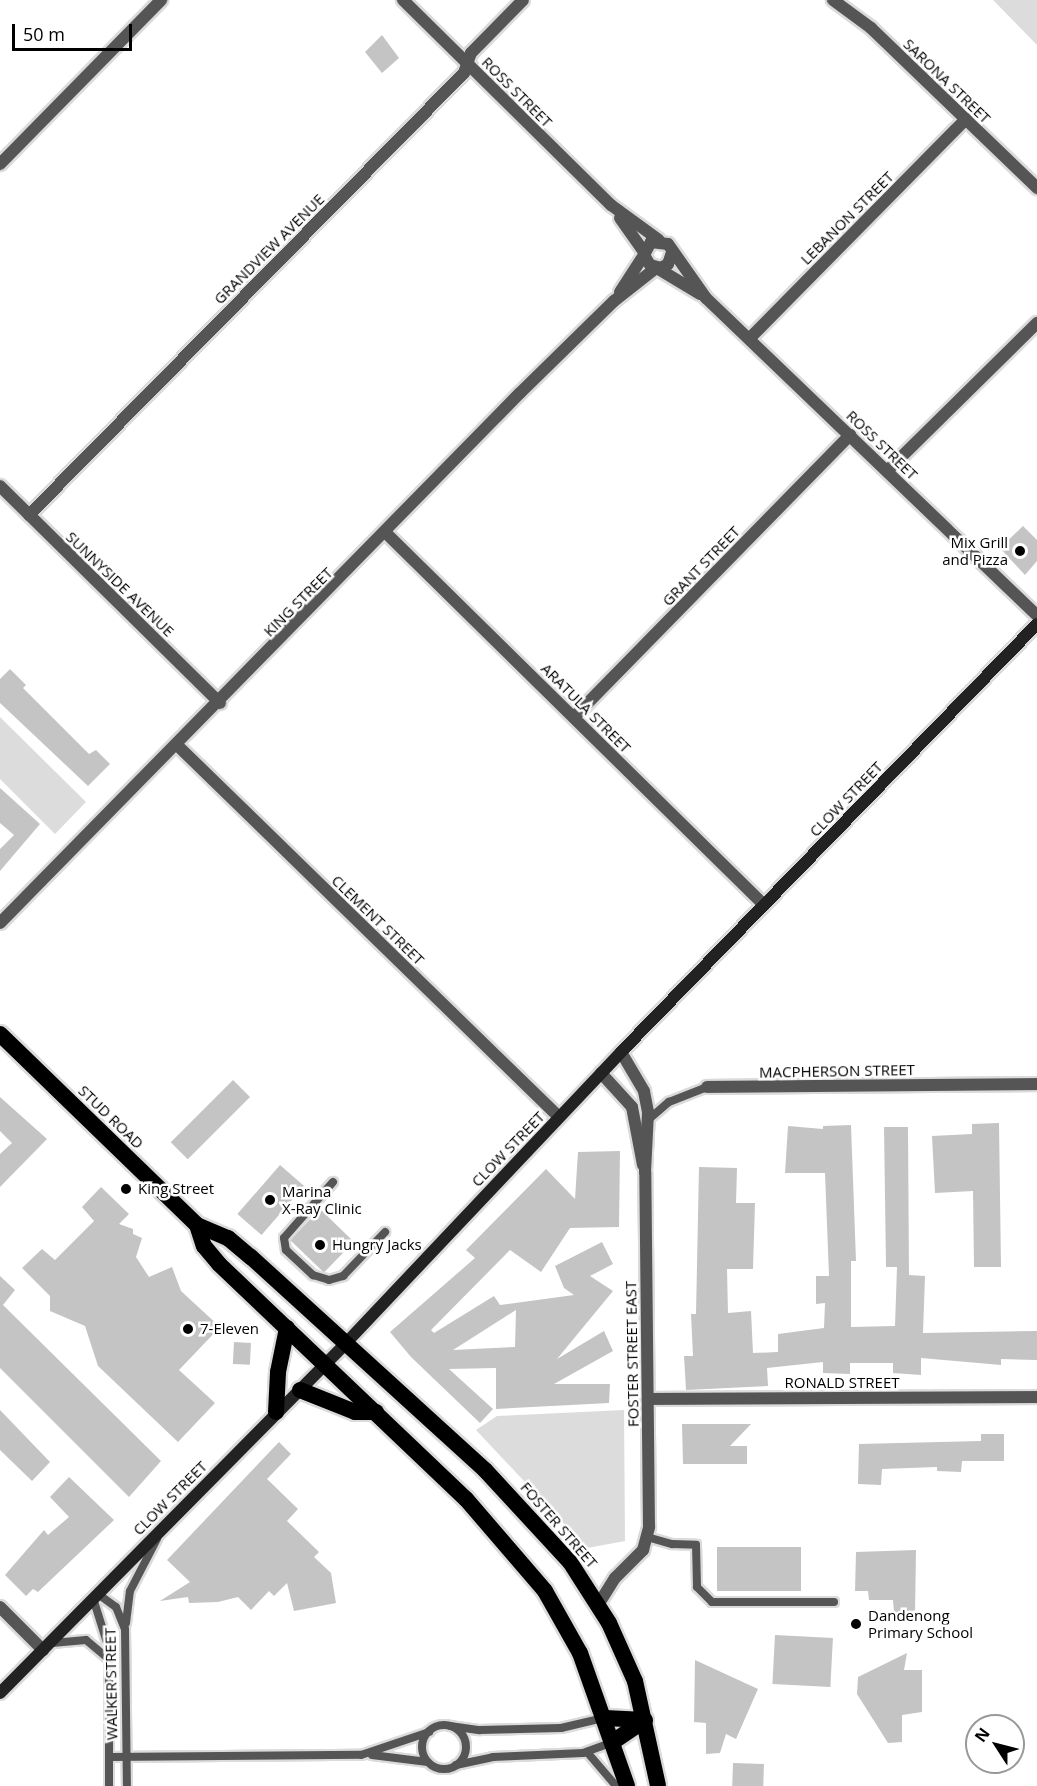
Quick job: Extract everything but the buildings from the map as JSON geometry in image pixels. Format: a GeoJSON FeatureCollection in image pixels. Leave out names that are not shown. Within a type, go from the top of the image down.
{"type":"FeatureCollection","features":[{"type":"Feature","properties":{"kind":"highway","name":"STUD ROAD"},"geometry":{"type":"LineString","coordinates":[[0,1034],[197,1225],[228,1238],[346,1343]]}},
{"type":"Feature","properties":{"kind":"highway","name":"STUD ROAD"},"geometry":{"type":"LineString","coordinates":[[197,1225],[204,1246],[219,1264],[324,1365]]}},
{"type":"Feature","properties":{"kind":"highway"},"geometry":{"type":"LineString","coordinates":[[276,1412],[278,1372],[287,1328]]}},
{"type":"Feature","properties":{"kind":"highway","name":"FOSTER STREET"},"geometry":{"type":"LineString","coordinates":[[346,1343],[525,1511],[570,1562],[598,1605],[635,1681],[658,1786]]}},
{"type":"Feature","properties":{"kind":"highway"},"geometry":{"type":"LineString","coordinates":[[324,1365],[466,1499],[545,1591],[580,1653],[614,1741],[627,1786]]}},
{"type":"Feature","properties":{"kind":"highway"},"geometry":{"type":"LineString","coordinates":[[300,1390],[355,1412],[376,1412]]}},
{"type":"Feature","properties":{"kind":"highway"},"geometry":{"type":"LineString","coordinates":[[605,1718],[645,1720]]}},
{"type":"Feature","properties":{"kind":"highway"},"geometry":{"type":"LineString","coordinates":[[614,1741],[645,1720]]}},
{"type":"Feature","properties":{"kind":"main road","name":"CLOW STREET"},"geometry":{"type":"LineString","coordinates":[[0,1693],[166,1522],[346,1343],[621,1052],[1037,624]]}},
{"type":"Feature","properties":{"kind":"street"},"geometry":{"type":"LineString","coordinates":[[0,164],[161,0]]}},
{"type":"Feature","properties":{"kind":"street","name":"ROSS STREET"},"geometry":{"type":"LineString","coordinates":[[403,0],[611,205],[659,240]]}},
{"type":"Feature","properties":{"kind":"street","name":"GRANDVIEW AVENUE"},"geometry":{"type":"LineString","coordinates":[[29,515],[464,73],[471,53],[523,0]]}},
{"type":"Feature","properties":{"kind":"street","name":"SARONA STREET"},"geometry":{"type":"LineString","coordinates":[[832,0],[870,28],[1037,188]]}},
{"type":"Feature","properties":{"kind":"street","name":"LEBANON STREET"},"geometry":{"type":"LineString","coordinates":[[750,339],[966,119]]}},
{"type":"Feature","properties":{"kind":"street","name":"ROSS STREET"},"geometry":{"type":"LineString","coordinates":[[611,205],[644,253]]}},
{"type":"Feature","properties":{"kind":"street"},"geometry":{"type":"LineString","coordinates":[[659,240],[668,244],[672,252],[668,264],[656,268],[647,262],[644,253],[651,242],[659,240]]}},
{"type":"Feature","properties":{"kind":"street","name":"ROSS STREET"},"geometry":{"type":"LineString","coordinates":[[672,252],[706,298],[1037,615]]}},
{"type":"Feature","properties":{"kind":"street","name":"KING STREET"},"geometry":{"type":"LineString","coordinates":[[614,301],[644,253]]}},
{"type":"Feature","properties":{"kind":"street","name":"ROSS STREET"},"geometry":{"type":"LineString","coordinates":[[656,268],[706,298]]}},
{"type":"Feature","properties":{"kind":"street","name":"KING STREET"},"geometry":{"type":"LineString","coordinates":[[0,923],[387,534],[614,301],[656,268]]}},
{"type":"Feature","properties":{"kind":"street"},"geometry":{"type":"LineString","coordinates":[[887,471],[1037,323]]}},
{"type":"Feature","properties":{"kind":"street","name":"GRANT STREET"},"geometry":{"type":"LineString","coordinates":[[574,717],[850,435]]}},
{"type":"Feature","properties":{"kind":"street","name":"SUNNYSIDE AVENUE"},"geometry":{"type":"LineString","coordinates":[[0,486],[220,703]]}},
{"type":"Feature","properties":{"kind":"street","name":"ARATULA STREET"},"geometry":{"type":"LineString","coordinates":[[387,534],[764,905]]}},
{"type":"Feature","properties":{"kind":"street","name":"CLEMENT STREET"},"geometry":{"type":"LineString","coordinates":[[177,745],[559,1117]]}},
{"type":"Feature","properties":{"kind":"street","name":"FOSTER STREET EAST"},"geometry":{"type":"LineString","coordinates":[[621,1052],[644,1091],[648,1120],[645,1172],[647,1537]]}},
{"type":"Feature","properties":{"kind":"street","name":"FOSTER STREET EAST"},"geometry":{"type":"LineString","coordinates":[[601,1073],[627,1099],[634,1113],[645,1172]]}},
{"type":"Feature","properties":{"kind":"street","name":"MACPHERSON STREET"},"geometry":{"type":"LineString","coordinates":[[707,1087],[1037,1084]]}},
{"type":"Feature","properties":{"kind":"street","name":"RONALD STREET"},"geometry":{"type":"LineString","coordinates":[[648,1399],[1037,1397]]}},
{"type":"Feature","properties":{"kind":"street"},"geometry":{"type":"LineString","coordinates":[[598,1605],[615,1578],[643,1550],[647,1537]]}},
{"type":"Feature","properties":{"kind":"street"},"geometry":{"type":"LineString","coordinates":[[0,1607],[45,1647]]}},
{"type":"Feature","properties":{"kind":"lane","name":"MACPHERSON STREET"},"geometry":{"type":"LineString","coordinates":[[648,1120],[671,1101],[707,1087]]}},
{"type":"Feature","properties":{"kind":"lane"},"geometry":{"type":"LineString","coordinates":[[333,1182],[284,1238],[286,1250],[306,1269],[329,1280],[343,1276],[385,1232]]}},
{"type":"Feature","properties":{"kind":"lane"},"geometry":{"type":"LineString","coordinates":[[125,1629],[130,1591],[166,1522]]}},
{"type":"Feature","properties":{"kind":"lane"},"geometry":{"type":"LineString","coordinates":[[647,1537],[672,1544],[696,1545],[697,1587],[712,1602],[834,1602]]}},
{"type":"Feature","properties":{"kind":"lane","name":"WALKER STREET"},"geometry":{"type":"LineString","coordinates":[[96,1596],[116,1607],[125,1629],[127,1786]]}},
{"type":"Feature","properties":{"kind":"lane","name":"WALKER STREET"},"geometry":{"type":"LineString","coordinates":[[96,1596],[107,1639],[109,1659],[109,1786]]}},
{"type":"Feature","properties":{"kind":"lane"},"geometry":{"type":"LineString","coordinates":[[45,1647],[66,1639],[86,1640],[109,1659]]}},
{"type":"Feature","properties":{"kind":"lane"},"geometry":{"type":"LineString","coordinates":[[367,1755],[450,1726],[480,1730],[561,1728],[605,1718]]}},
{"type":"Feature","properties":{"kind":"lane"},"geometry":{"type":"LineString","coordinates":[[450,1726],[462,1734],[466,1743],[465,1754],[456,1765]]}},
{"type":"Feature","properties":{"kind":"lane"},"geometry":{"type":"LineString","coordinates":[[429,1732],[423,1751],[432,1765]]}},
{"type":"Feature","properties":{"kind":"lane"},"geometry":{"type":"LineString","coordinates":[[110,1757],[367,1755],[417,1758],[444,1769],[493,1757],[587,1752],[614,1741]]}},
{"type":"Feature","properties":{"kind":"lane"},"geometry":{"type":"LineString","coordinates":[[587,1752],[616,1786]]}},
{"type":"Feature","properties":{"kind":"shaded area"},"geometry":{"type":"Polygon","coordinates":[[[993,0],[1037,0],[1037,45],[993,0]]]}},
{"type":"Feature","properties":{"kind":"shaded area"},"geometry":{"type":"Polygon","coordinates":[[[0,717],[86,802],[55,834],[0,779],[0,717]]]}},
{"type":"Feature","properties":{"kind":"shaded area"},"geometry":{"type":"Polygon","coordinates":[[[624,1410],[625,1541],[587,1548],[476,1430],[497,1416],[624,1410]]]}},
{"type":"Feature","properties":{"kind":"place","name":"Mix Grill and Pizza"},"geometry":{"type":"Point","coordinates":[1020,551]}},
{"type":"Feature","properties":{"kind":"place","name":"King Street"},"geometry":{"type":"Point","coordinates":[126,1189]}},
{"type":"Feature","properties":{"kind":"place","name":"Marina X-Ray Clinic"},"geometry":{"type":"Point","coordinates":[270,1200]}},
{"type":"Feature","properties":{"kind":"place","name":"Hungry Jacks"},"geometry":{"type":"Point","coordinates":[320,1245]}},
{"type":"Feature","properties":{"kind":"place","name":"7-Eleven"},"geometry":{"type":"Point","coordinates":[188,1329]}},
{"type":"Feature","properties":{"kind":"place","name":"Dandenong Primary School"},"geometry":{"type":"Point","coordinates":[856,1624]}}]}
